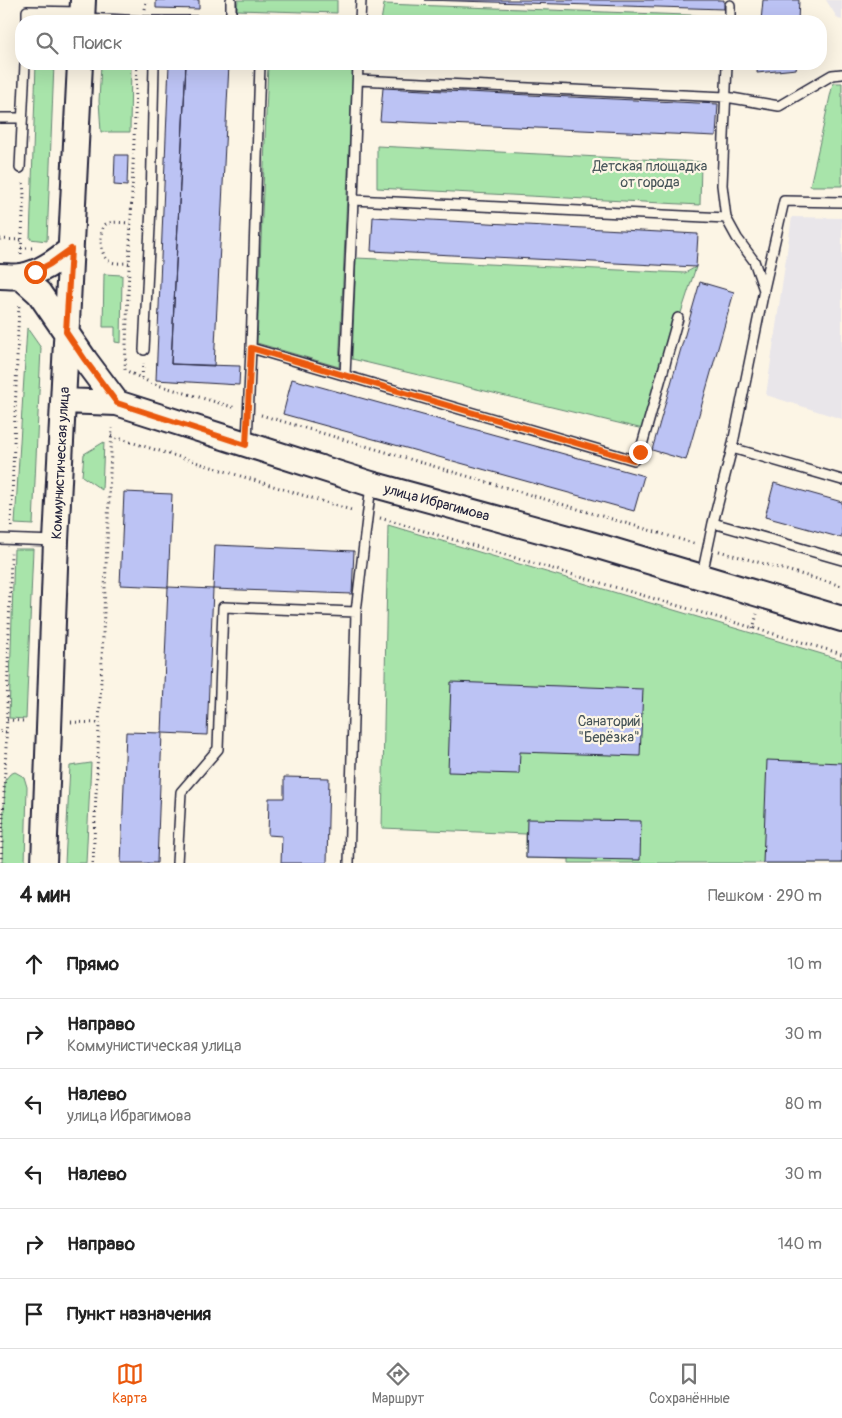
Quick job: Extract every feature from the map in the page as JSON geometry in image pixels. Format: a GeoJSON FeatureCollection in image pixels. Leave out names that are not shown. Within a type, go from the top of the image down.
{"type":"FeatureCollection","features":[{"type":"Feature","properties":{"kind":"main road","name":"Коммунистическая улица"},"geometry":{"type":"LineString","coordinates":[[44,863],[62,401],[80,70]]}},
{"type":"Feature","properties":{"kind":"main road"},"geometry":{"type":"LineString","coordinates":[[14,270],[35,272],[71,249]]}},
{"type":"Feature","properties":{"kind":"main road"},"geometry":{"type":"LineString","coordinates":[[14,270],[39,294],[117,403]]}},
{"type":"Feature","properties":{"kind":"main road","name":"улица Ибрагимова"},"geometry":{"type":"LineString","coordinates":[[62,401],[117,403],[370,484],[598,546],[842,619]]}},
{"type":"Feature","properties":{"kind":"lane"},"geometry":{"type":"LineString","coordinates":[[27,15],[28,0]]}},
{"type":"Feature","properties":{"kind":"lane"},"geometry":{"type":"LineString","coordinates":[[231,0],[232,15]]}},
{"type":"Feature","properties":{"kind":"lane"},"geometry":{"type":"LineString","coordinates":[[360,15],[361,0]]}},
{"type":"Feature","properties":{"kind":"lane"},"geometry":{"type":"LineString","coordinates":[[730,5],[730,15]]}},
{"type":"Feature","properties":{"kind":"lane"},"geometry":{"type":"LineString","coordinates":[[27,11],[100,15]]}},
{"type":"Feature","properties":{"kind":"lane"},"geometry":{"type":"LineString","coordinates":[[20,168],[25,70]]}},
{"type":"Feature","properties":{"kind":"lane"},"geometry":{"type":"LineString","coordinates":[[144,350],[151,206],[154,70]]}},
{"type":"Feature","properties":{"kind":"lane"},"geometry":{"type":"LineString","coordinates":[[246,445],[260,70]]}},
{"type":"Feature","properties":{"kind":"lane"},"geometry":{"type":"LineString","coordinates":[[345,376],[354,200],[358,70]]}},
{"type":"Feature","properties":{"kind":"lane"},"geometry":{"type":"LineString","coordinates":[[728,70],[722,185],[726,218],[737,238],[754,261],[764,290]]}},
{"type":"Feature","properties":{"kind":"lane"},"geometry":{"type":"LineString","coordinates":[[358,80],[726,97],[779,106],[832,75],[842,74]]}},
{"type":"Feature","properties":{"kind":"lane"},"geometry":{"type":"LineString","coordinates":[[0,118],[22,118]]}},
{"type":"Feature","properties":{"kind":"lane"},"geometry":{"type":"LineString","coordinates":[[354,200],[726,218]]}},
{"type":"Feature","properties":{"kind":"lane"},"geometry":{"type":"LineString","coordinates":[[702,578],[713,523],[732,448],[784,201],[842,202]]}},
{"type":"Feature","properties":{"kind":"lane"},"geometry":{"type":"LineString","coordinates":[[251,348],[634,460],[640,452],[678,318]]}},
{"type":"Feature","properties":{"kind":"lane"},"geometry":{"type":"LineString","coordinates":[[732,448],[842,480]]}},
{"type":"Feature","properties":{"kind":"lane"},"geometry":{"type":"LineString","coordinates":[[349,863],[356,612],[370,484]]}},
{"type":"Feature","properties":{"kind":"lane"},"geometry":{"type":"LineString","coordinates":[[713,523],[842,560]]}},
{"type":"Feature","properties":{"kind":"lane"},"geometry":{"type":"LineString","coordinates":[[0,539],[56,541]]}},
{"type":"Feature","properties":{"kind":"lane"},"geometry":{"type":"LineString","coordinates":[[177,863],[181,792],[218,749],[223,607],[356,612]]}},
{"type":"Feature","properties":{"kind":"path"},"geometry":{"type":"LineString","coordinates":[[136,70],[125,370],[152,383],[248,412],[842,586]]}},
{"type":"Feature","properties":{"kind":"path"},"geometry":{"type":"LineString","coordinates":[[14,270],[22,240],[24,195],[20,168]]}},
{"type":"Feature","properties":{"kind":"path"},"geometry":{"type":"LineString","coordinates":[[129,263],[110,262],[104,258],[101,250],[102,228],[106,224],[130,223]]}},
{"type":"Feature","properties":{"kind":"path"},"geometry":{"type":"LineString","coordinates":[[0,239],[22,240]]}},
{"type":"Feature","properties":{"kind":"path"},"geometry":{"type":"LineString","coordinates":[[1,863],[19,300]]}},
{"type":"Feature","properties":{"kind":"path"},"geometry":{"type":"LineString","coordinates":[[92,863],[112,428]]}},
{"type":"Feature","properties":{"kind":"path"},"geometry":{"type":"LineString","coordinates":[[111,436],[367,514],[842,654]]}},
{"type":"Feature","properties":{"kind":"path"},"geometry":{"type":"LineString","coordinates":[[766,572],[768,564]]}},
{"type":"Feature","properties":{"kind":"path"},"geometry":{"type":"LineString","coordinates":[[753,629],[757,611]]}},
{"type":"Feature","properties":{"kind":"path"},"geometry":{"type":"LineString","coordinates":[[7,720],[23,721]]}},
{"type":"Feature","properties":{"kind":"path"},"geometry":{"type":"LineString","coordinates":[[71,722],[99,723]]}},
{"type":"Feature","properties":{"kind":"path"},"geometry":{"type":"LineString","coordinates":[[0,732],[6,732]]}},
{"type":"Feature","properties":{"kind":"shaded area"},"geometry":{"type":"Polygon","coordinates":[[[826,0],[842,0],[842,20],[838,19],[826,0]]]}},
{"type":"Feature","properties":{"kind":"shaded area"},"geometry":{"type":"Polygon","coordinates":[[[792,217],[842,218],[842,419],[766,395],[792,217]]]}},
{"type":"Feature","properties":{"kind":"green space"},"geometry":{"type":"Polygon","coordinates":[[[238,0],[337,0],[337,13],[237,10],[238,0]]]}},
{"type":"Feature","properties":{"kind":"green space"},"geometry":{"type":"Polygon","coordinates":[[[384,4],[686,15],[382,15],[384,4]]]}},
{"type":"Feature","properties":{"kind":"green space"},"geometry":{"type":"Polygon","coordinates":[[[36,70],[54,70],[47,241],[30,239],[36,70]]]}},
{"type":"Feature","properties":{"kind":"green space"},"geometry":{"type":"Polygon","coordinates":[[[101,70],[131,70],[130,132],[101,132],[99,101],[101,70]]]}},
{"type":"Feature","properties":{"kind":"green space"},"geometry":{"type":"Polygon","coordinates":[[[268,70],[353,70],[339,367],[257,343],[268,70]]]}},
{"type":"Feature","properties":{"kind":"green space"},"geometry":{"type":"Polygon","coordinates":[[[833,83],[842,83],[842,186],[810,186],[833,83]]]}},
{"type":"Feature","properties":{"kind":"green space","name":"Детская площадка от города"},"geometry":{"type":"Polygon","coordinates":[[[377,146],[701,162],[700,205],[377,188],[377,146]]]}},
{"type":"Feature","properties":{"kind":"green space"},"geometry":{"type":"Polygon","coordinates":[[[356,258],[685,273],[696,267],[643,429],[352,359],[356,258]]]}},
{"type":"Feature","properties":{"kind":"green space"},"geometry":{"type":"Polygon","coordinates":[[[104,274],[122,275],[121,343],[115,342],[115,327],[103,327],[104,274]]]}},
{"type":"Feature","properties":{"kind":"green space"},"geometry":{"type":"Polygon","coordinates":[[[27,328],[41,348],[33,525],[15,524],[27,328]]]}},
{"type":"Feature","properties":{"kind":"green space"},"geometry":{"type":"Polygon","coordinates":[[[104,442],[102,490],[82,476],[84,454],[104,442]]]}},
{"type":"Feature","properties":{"kind":"green space","name":"Санаторий \"Берёзка\""},"geometry":{"type":"Polygon","coordinates":[[[388,525],[842,660],[842,863],[569,863],[569,859],[526,858],[526,834],[382,828],[388,525]]]}},
{"type":"Feature","properties":{"kind":"green space"},"geometry":{"type":"Polygon","coordinates":[[[14,549],[33,549],[26,719],[9,718],[14,549]]]}},
{"type":"Feature","properties":{"kind":"green space"},"geometry":{"type":"Polygon","coordinates":[[[91,763],[86,863],[65,863],[70,766],[91,763]]]}},
{"type":"Feature","properties":{"kind":"green space"},"geometry":{"type":"Polygon","coordinates":[[[15,772],[24,777],[27,787],[25,863],[2,863],[5,780],[10,774],[15,772]]]}},
{"type":"Feature","properties":{"kind":"building"},"geometry":{"type":"Polygon","coordinates":[[[156,0],[199,0],[199,9],[156,8],[156,0]]]}},
{"type":"Feature","properties":{"kind":"building"},"geometry":{"type":"Polygon","coordinates":[[[425,0],[724,0],[724,9],[425,0]]]}},
{"type":"Feature","properties":{"kind":"building"},"geometry":{"type":"Polygon","coordinates":[[[763,0],[799,0],[798,15],[762,15],[763,0]]]}},
{"type":"Feature","properties":{"kind":"building"},"geometry":{"type":"Polygon","coordinates":[[[169,70],[186,70],[171,364],[240,366],[239,385],[156,380],[169,70]]]}},
{"type":"Feature","properties":{"kind":"building"},"geometry":{"type":"Polygon","coordinates":[[[186,70],[229,70],[214,366],[171,364],[186,70]]]}},
{"type":"Feature","properties":{"kind":"building"},"geometry":{"type":"Polygon","coordinates":[[[757,70],[786,70],[757,73],[757,70]]]}},
{"type":"Feature","properties":{"kind":"building"},"geometry":{"type":"Polygon","coordinates":[[[383,88],[718,104],[716,136],[380,121],[383,88]]]}},
{"type":"Feature","properties":{"kind":"building"},"geometry":{"type":"Polygon","coordinates":[[[115,155],[128,155],[127,186],[114,185],[115,155]]]}},
{"type":"Feature","properties":{"kind":"building"},"geometry":{"type":"Polygon","coordinates":[[[373,217],[698,234],[696,267],[371,251],[373,217]]]}},
{"type":"Feature","properties":{"kind":"building"},"geometry":{"type":"Polygon","coordinates":[[[700,282],[734,292],[686,460],[652,450],[700,282]]]}},
{"type":"Feature","properties":{"kind":"building"},"geometry":{"type":"Polygon","coordinates":[[[292,379],[644,476],[634,511],[283,414],[292,379]]]}},
{"type":"Feature","properties":{"kind":"building"},"geometry":{"type":"Polygon","coordinates":[[[774,483],[842,502],[842,538],[765,517],[774,483]]]}},
{"type":"Feature","properties":{"kind":"building"},"geometry":{"type":"Polygon","coordinates":[[[124,492],[172,494],[168,587],[120,585],[124,492]]]}},
{"type":"Feature","properties":{"kind":"building"},"geometry":{"type":"Polygon","coordinates":[[[215,545],[354,551],[352,594],[213,589],[215,545]]]}},
{"type":"Feature","properties":{"kind":"building"},"geometry":{"type":"Polygon","coordinates":[[[168,587],[213,589],[207,735],[162,733],[168,587]]]}},
{"type":"Feature","properties":{"kind":"building"},"geometry":{"type":"Polygon","coordinates":[[[451,682],[643,689],[640,756],[520,752],[519,774],[448,772],[451,682]]]}},
{"type":"Feature","properties":{"kind":"building"},"geometry":{"type":"Polygon","coordinates":[[[126,732],[162,733],[157,863],[121,863],[126,732]]]}},
{"type":"Feature","properties":{"kind":"building"},"geometry":{"type":"Polygon","coordinates":[[[767,760],[842,763],[842,863],[763,863],[767,760]]]}},
{"type":"Feature","properties":{"kind":"building"},"geometry":{"type":"Polygon","coordinates":[[[284,777],[329,778],[327,863],[281,863],[282,836],[268,835],[269,798],[284,798],[284,777]]]}},
{"type":"Feature","properties":{"kind":"building"},"geometry":{"type":"Polygon","coordinates":[[[527,819],[641,821],[640,860],[526,858],[527,819]]]}},
{"type":"Feature","properties":{"kind":"route"},"geometry":{"type":"LineString","coordinates":[[35,272],[71,249],[66,332],[117,403],[246,445],[251,348],[634,460],[640,452]]}}]}
